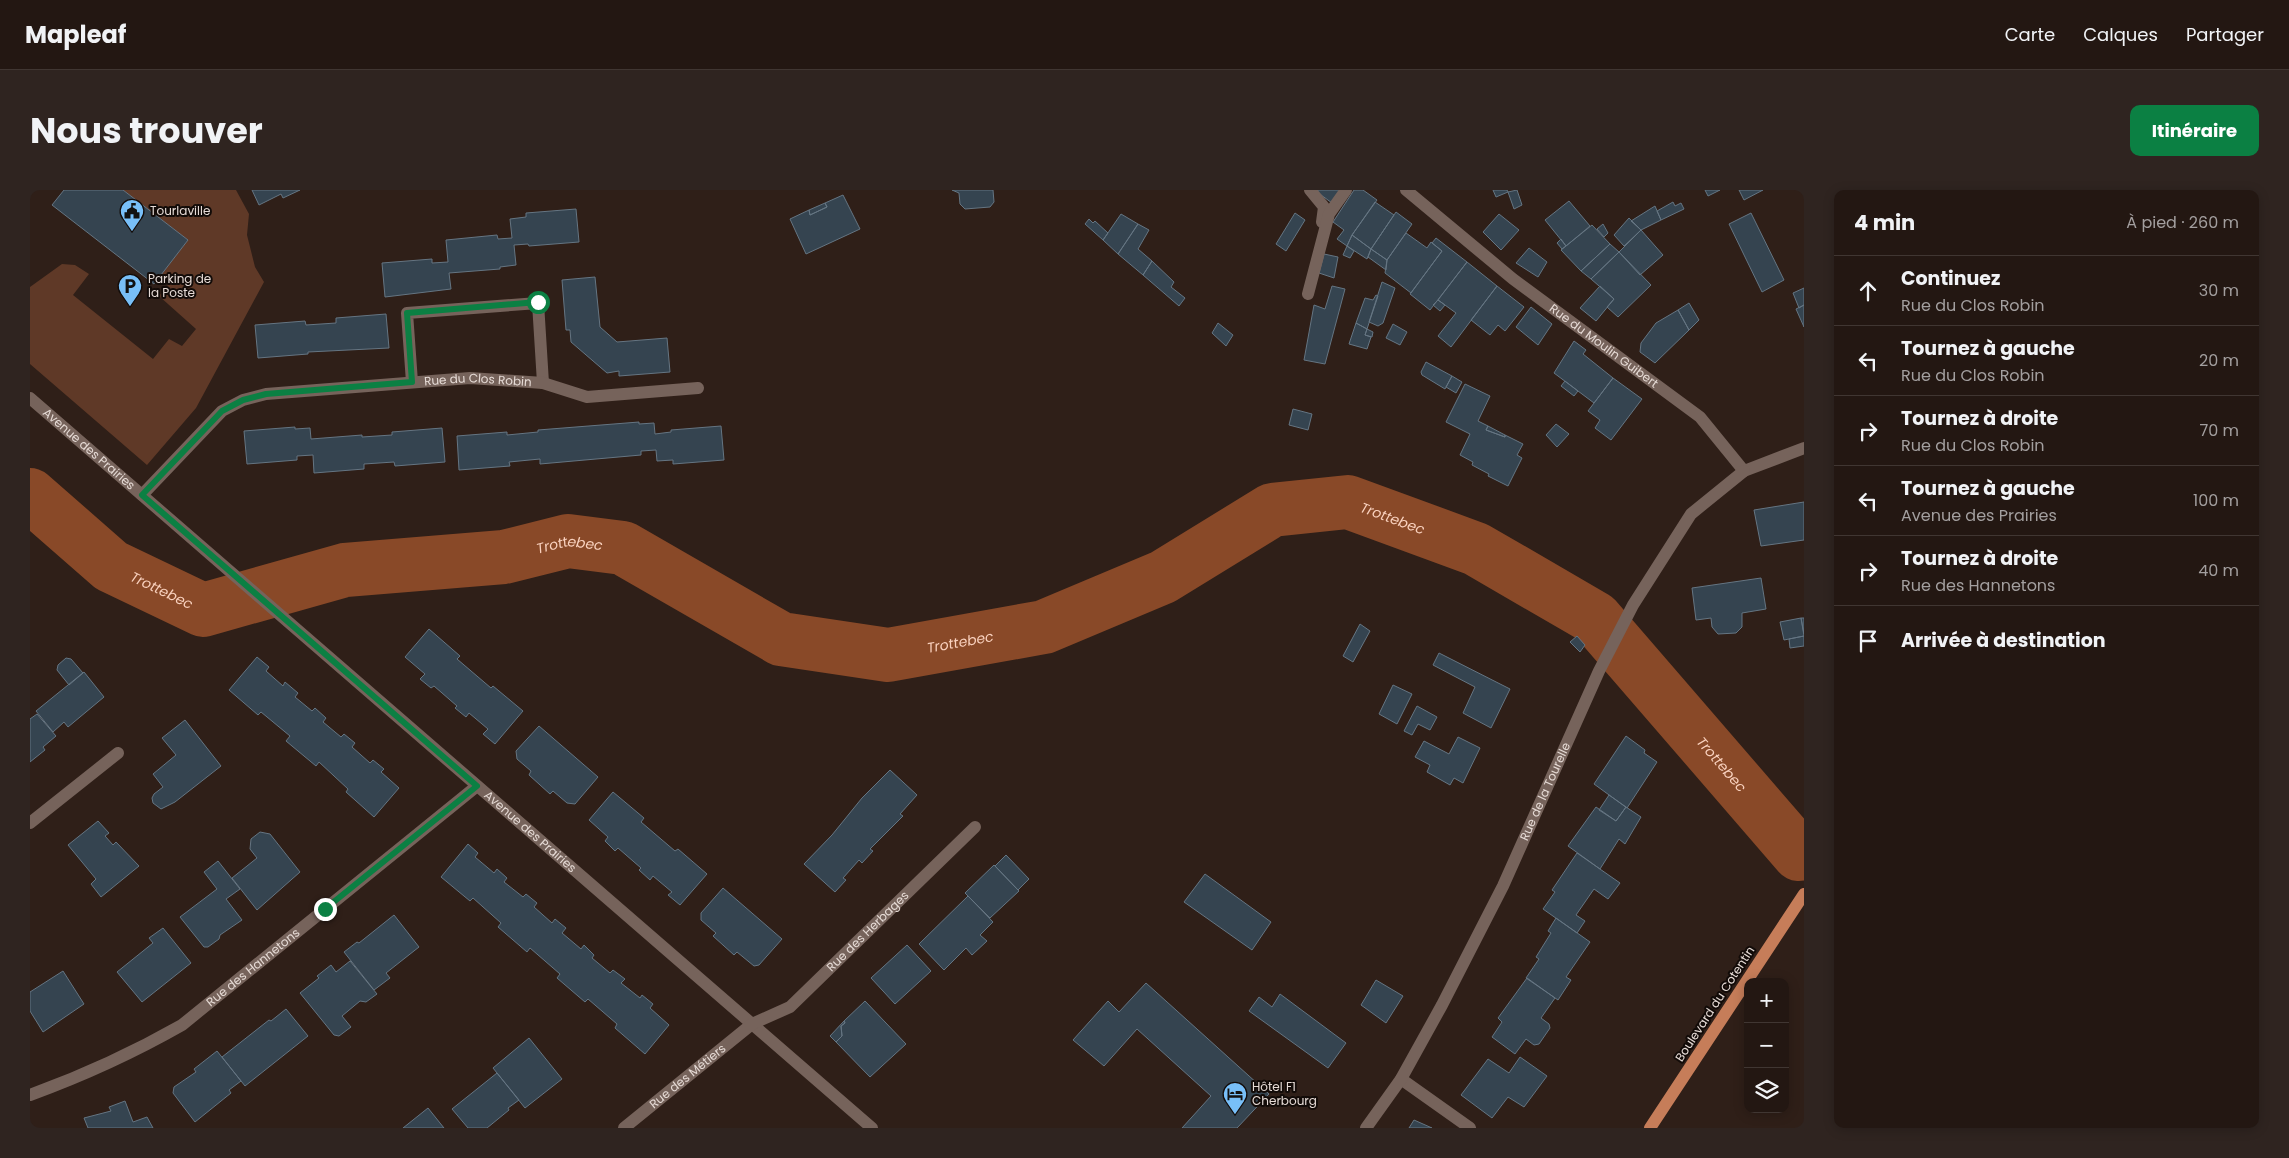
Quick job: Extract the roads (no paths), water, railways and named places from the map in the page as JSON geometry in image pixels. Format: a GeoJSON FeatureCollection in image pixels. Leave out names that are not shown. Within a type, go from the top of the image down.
{"type":"FeatureCollection","features":[{"type":"Feature","properties":{"kind":"main road","name":"Boulevard du Cotentin"},"geometry":{"type":"LineString","coordinates":[[1650,1128],[1804,894]]}},
{"type":"Feature","properties":{"kind":"street"},"geometry":{"type":"LineString","coordinates":[[1310,190],[1324,207],[1318,254]]}},
{"type":"Feature","properties":{"kind":"street"},"geometry":{"type":"LineString","coordinates":[[1308,294],[1329,214],[1346,190]]}},
{"type":"Feature","properties":{"kind":"street","name":"Rue du Moulin Guibert"},"geometry":{"type":"LineString","coordinates":[[1406,190],[1513,279],[1700,417],[1744,471]]}},
{"type":"Feature","properties":{"kind":"street"},"geometry":{"type":"LineString","coordinates":[[1426,205],[1427,190]]}},
{"type":"Feature","properties":{"kind":"street","name":"Rue du Clos Robin"},"geometry":{"type":"LineString","coordinates":[[412,382],[407,313],[538,302],[543,383]]}},
{"type":"Feature","properties":{"kind":"street","name":"Rue du Clos Robin"},"geometry":{"type":"LineString","coordinates":[[142,495],[222,411],[243,400],[266,394],[470,378],[543,383],[587,398],[698,388]]}},
{"type":"Feature","properties":{"kind":"street","name":"Avenue des Prairies"},"geometry":{"type":"LineString","coordinates":[[30,398],[872,1128]]}},
{"type":"Feature","properties":{"kind":"street"},"geometry":{"type":"LineString","coordinates":[[1744,471],[1804,448]]}},
{"type":"Feature","properties":{"kind":"street","name":"Rue de la Tourelle"},"geometry":{"type":"LineString","coordinates":[[1366,1128],[1401,1079],[1442,1005],[1503,886],[1608,652],[1633,605],[1691,514],[1744,471]]}},
{"type":"Feature","properties":{"kind":"street"},"geometry":{"type":"LineString","coordinates":[[30,822],[118,753]]}},
{"type":"Feature","properties":{"kind":"street","name":"Rue des Hannetons"},"geometry":{"type":"LineString","coordinates":[[30,1095],[83,1075],[125,1056],[182,1025],[477,786]]}},
{"type":"Feature","properties":{"kind":"street","name":"Rue des Herbages"},"geometry":{"type":"LineString","coordinates":[[752,1024],[790,1007],[975,827]]}},
{"type":"Feature","properties":{"kind":"street","name":"Rue des Métiers"},"geometry":{"type":"LineString","coordinates":[[624,1128],[752,1024]]}},
{"type":"Feature","properties":{"kind":"street"},"geometry":{"type":"LineString","coordinates":[[1401,1079],[1470,1128]]}},
{"type":"Feature","properties":{"kind":"waterway","name":"Trottebec"},"geometry":{"type":"LineString","coordinates":[[30,495],[111,566],[203,610],[345,570],[504,557],[568,541],[623,548],[781,639],[888,655],[1044,627],[1163,577],[1272,510],[1348,502],[1476,549],[1595,618],[1799,854]]}},
{"type":"Feature","properties":{"kind":"place","name":"Tourlaville"},"geometry":{"type":"Point","coordinates":[132,232]}},
{"type":"Feature","properties":{"kind":"place","name":"Parking de la Poste"},"geometry":{"type":"Point","coordinates":[130,307]}},
{"type":"Feature","properties":{"kind":"place","name":"Hôtel F1 Cherbourg"},"geometry":{"type":"Point","coordinates":[1235,1115]}}]}
